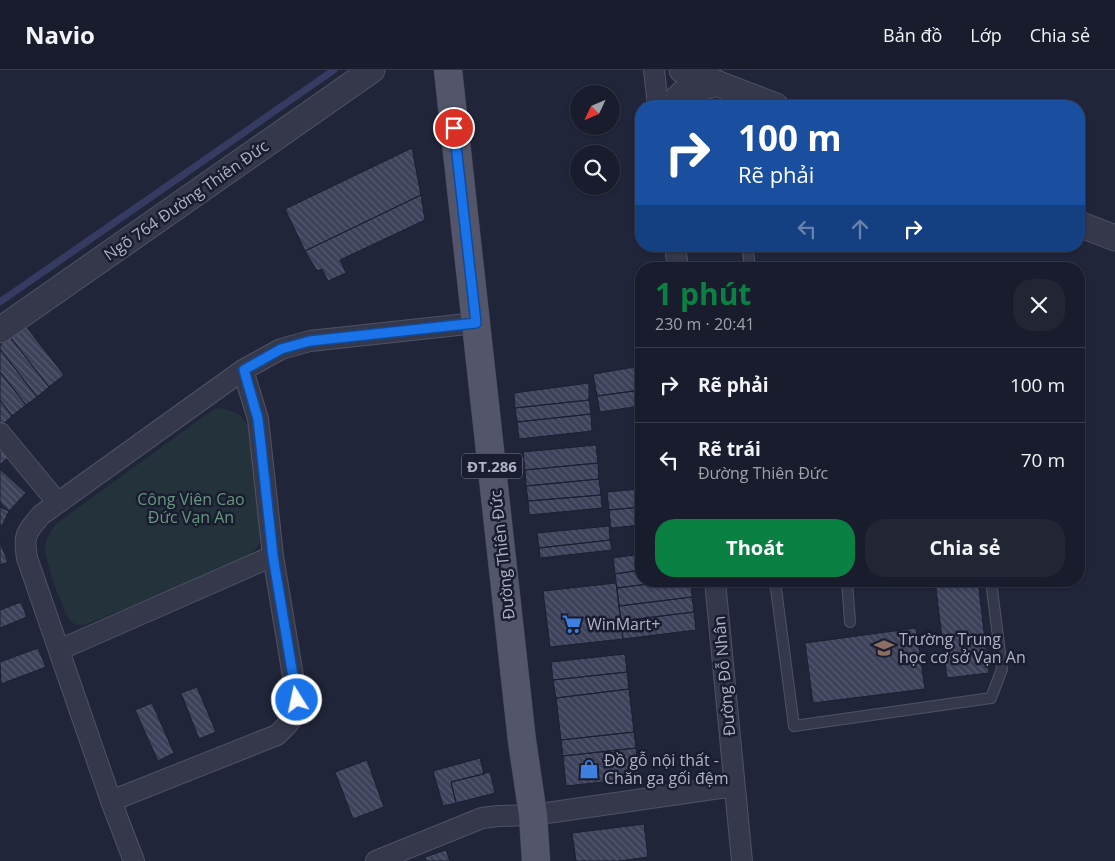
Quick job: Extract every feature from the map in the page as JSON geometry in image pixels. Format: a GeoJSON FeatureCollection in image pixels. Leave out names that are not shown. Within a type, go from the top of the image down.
{"type":"FeatureCollection","features":[{"type":"Feature","properties":{"kind":"main road","name":"Đường Thiên Đức"},"geometry":{"type":"LineString","coordinates":[[448,70],[524,758],[533,815],[536,861]]}},
{"type":"Feature","properties":{"kind":"street","name":"Ngõ 764 Đường Thiên Đức"},"geometry":{"type":"LineString","coordinates":[[0,330],[372,70]]}},
{"type":"Feature","properties":{"kind":"street"},"geometry":{"type":"LineString","coordinates":[[654,70],[657,100]]}},
{"type":"Feature","properties":{"kind":"street"},"geometry":{"type":"LineString","coordinates":[[682,70],[761,100]]}},
{"type":"Feature","properties":{"kind":"street"},"geometry":{"type":"LineString","coordinates":[[676,100],[683,92],[717,83]]}},
{"type":"Feature","properties":{"kind":"street"},"geometry":{"type":"LineString","coordinates":[[1085,226],[1115,238]]}},
{"type":"Feature","properties":{"kind":"street"},"geometry":{"type":"LineString","coordinates":[[134,861],[111,801],[27,558],[24,542],[29,529],[41,515],[244,370],[281,349],[310,341],[476,323]]}},
{"type":"Feature","properties":{"kind":"street"},"geometry":{"type":"LineString","coordinates":[[111,801],[277,735],[290,723],[296,712],[297,700],[273,556],[258,419],[244,370]]}},
{"type":"Feature","properties":{"kind":"street"},"geometry":{"type":"LineString","coordinates":[[0,433],[58,503]]}},
{"type":"Feature","properties":{"kind":"street"},"geometry":{"type":"LineString","coordinates":[[59,650],[273,556]]}},
{"type":"Feature","properties":{"kind":"street","name":"Đường Đỗ Nhân"},"geometry":{"type":"LineString","coordinates":[[716,587],[742,861]]}},
{"type":"Feature","properties":{"kind":"street"},"geometry":{"type":"LineString","coordinates":[[376,861],[482,818],[533,815],[734,786]]}},
{"type":"Feature","properties":{"kind":"lane"},"geometry":{"type":"LineString","coordinates":[[776,587],[794,726],[991,698],[1002,669],[992,587]]}},
{"type":"Feature","properties":{"kind":"lane"},"geometry":{"type":"LineString","coordinates":[[847,587],[850,622]]}},
{"type":"Feature","properties":{"kind":"green space","name":"Công Viên Cao Đức Vạn An"},"geometry":{"type":"Polygon","coordinates":[[[222,408],[239,414],[248,425],[261,524],[261,537],[258,546],[242,561],[90,623],[80,625],[73,623],[69,619],[60,600],[46,554],[46,542],[56,524],[214,409],[222,408]]]}},
{"type":"Feature","properties":{"kind":"building"},"geometry":{"type":"Polygon","coordinates":[[[412,148],[421,195],[305,251],[285,209],[412,148]]]}},
{"type":"Feature","properties":{"kind":"building"},"geometry":{"type":"Polygon","coordinates":[[[421,195],[425,220],[340,260],[346,273],[328,281],[322,269],[317,271],[305,251],[421,195]]]}},
{"type":"Feature","properties":{"kind":"building"},"geometry":{"type":"Polygon","coordinates":[[[25,325],[64,375],[49,387],[10,337],[25,325]]]}},
{"type":"Feature","properties":{"kind":"building"},"geometry":{"type":"Polygon","coordinates":[[[10,337],[49,387],[37,397],[0,349],[0,345],[10,337]]]}},
{"type":"Feature","properties":{"kind":"building"},"geometry":{"type":"Polygon","coordinates":[[[0,349],[37,397],[26,405],[0,372],[0,349]]]}},
{"type":"Feature","properties":{"kind":"building"},"geometry":{"type":"Polygon","coordinates":[[[635,367],[635,391],[597,396],[593,374],[635,367]]]}},
{"type":"Feature","properties":{"kind":"building"},"geometry":{"type":"Polygon","coordinates":[[[0,372],[26,405],[12,416],[0,400],[0,372]]]}},
{"type":"Feature","properties":{"kind":"building"},"geometry":{"type":"Polygon","coordinates":[[[589,383],[589,400],[515,408],[514,393],[589,383]]]}},
{"type":"Feature","properties":{"kind":"building"},"geometry":{"type":"Polygon","coordinates":[[[635,391],[635,407],[600,412],[597,396],[635,391]]]}},
{"type":"Feature","properties":{"kind":"building"},"geometry":{"type":"Polygon","coordinates":[[[0,400],[12,416],[1,426],[0,425],[0,400]]]}},
{"type":"Feature","properties":{"kind":"building"},"geometry":{"type":"Polygon","coordinates":[[[589,400],[591,414],[517,422],[515,408],[589,400]]]}},
{"type":"Feature","properties":{"kind":"building"},"geometry":{"type":"Polygon","coordinates":[[[591,414],[592,431],[519,439],[517,422],[591,414]]]}},
{"type":"Feature","properties":{"kind":"building"},"geometry":{"type":"Polygon","coordinates":[[[596,445],[598,463],[525,470],[523,452],[596,445]]]}},
{"type":"Feature","properties":{"kind":"building"},"geometry":{"type":"Polygon","coordinates":[[[0,446],[10,455],[0,465],[0,446]]]}},
{"type":"Feature","properties":{"kind":"building"},"geometry":{"type":"Polygon","coordinates":[[[598,463],[599,479],[526,486],[525,470],[598,463]]]}},
{"type":"Feature","properties":{"kind":"building"},"geometry":{"type":"Polygon","coordinates":[[[0,469],[26,493],[9,511],[0,502],[0,469]]]}},
{"type":"Feature","properties":{"kind":"building"},"geometry":{"type":"Polygon","coordinates":[[[599,479],[601,495],[528,501],[526,486],[599,479]]]}},
{"type":"Feature","properties":{"kind":"building"},"geometry":{"type":"Polygon","coordinates":[[[635,490],[635,508],[609,510],[607,492],[635,490]]]}},
{"type":"Feature","properties":{"kind":"building"},"geometry":{"type":"Polygon","coordinates":[[[601,495],[602,508],[529,515],[528,501],[601,495]]]}},
{"type":"Feature","properties":{"kind":"building"},"geometry":{"type":"Polygon","coordinates":[[[0,507],[9,511],[2,526],[0,525],[0,507]]]}},
{"type":"Feature","properties":{"kind":"building"},"geometry":{"type":"Polygon","coordinates":[[[635,508],[635,526],[611,528],[609,510],[635,508]]]}},
{"type":"Feature","properties":{"kind":"building"},"geometry":{"type":"Polygon","coordinates":[[[609,526],[610,540],[539,548],[537,533],[609,526]]]}},
{"type":"Feature","properties":{"kind":"building"},"geometry":{"type":"Polygon","coordinates":[[[610,540],[612,550],[540,558],[539,548],[610,540]]]}},
{"type":"Feature","properties":{"kind":"building"},"geometry":{"type":"Polygon","coordinates":[[[0,542],[8,562],[0,565],[0,542]]]}},
{"type":"Feature","properties":{"kind":"building"},"geometry":{"type":"Polygon","coordinates":[[[635,555],[635,571],[615,574],[613,558],[635,555]]]}},
{"type":"Feature","properties":{"kind":"building"},"geometry":{"type":"Polygon","coordinates":[[[635,571],[635,586],[617,588],[615,574],[635,571]]]}},
{"type":"Feature","properties":{"kind":"building"},"geometry":{"type":"Polygon","coordinates":[[[616,583],[623,639],[550,647],[543,591],[616,583]]]}},
{"type":"Feature","properties":{"kind":"building"},"geometry":{"type":"Polygon","coordinates":[[[635,586],[691,587],[692,597],[619,606],[617,588],[635,586]]]}},
{"type":"Feature","properties":{"kind":"building"},"geometry":{"type":"Polygon","coordinates":[[[936,587],[979,587],[989,673],[947,678],[936,587]]]}},
{"type":"Feature","properties":{"kind":"building"},"geometry":{"type":"Polygon","coordinates":[[[692,597],[694,612],[621,621],[619,606],[692,597]]]}},
{"type":"Feature","properties":{"kind":"building"},"geometry":{"type":"Polygon","coordinates":[[[21,602],[27,617],[0,628],[0,610],[21,602]]]}},
{"type":"Feature","properties":{"kind":"building"},"geometry":{"type":"Polygon","coordinates":[[[694,612],[696,630],[623,639],[621,621],[694,612]]]}},
{"type":"Feature","properties":{"kind":"building"},"geometry":{"type":"Polygon","coordinates":[[[916,628],[925,689],[813,703],[805,643],[916,628]]]}},
{"type":"Feature","properties":{"kind":"building"},"geometry":{"type":"Polygon","coordinates":[[[38,648],[46,667],[1,684],[0,662],[38,648]]]}},
{"type":"Feature","properties":{"kind":"building"},"geometry":{"type":"Polygon","coordinates":[[[625,654],[627,672],[553,680],[551,662],[625,654]]]}},
{"type":"Feature","properties":{"kind":"building"},"geometry":{"type":"Polygon","coordinates":[[[627,672],[629,689],[556,698],[553,680],[627,672]]]}},
{"type":"Feature","properties":{"kind":"building"},"geometry":{"type":"Polygon","coordinates":[[[197,687],[216,732],[199,739],[181,693],[197,687]]]}},
{"type":"Feature","properties":{"kind":"building"},"geometry":{"type":"Polygon","coordinates":[[[629,689],[634,732],[561,740],[556,698],[629,689]]]}},
{"type":"Feature","properties":{"kind":"building"},"geometry":{"type":"Polygon","coordinates":[[[152,703],[174,753],[158,761],[135,710],[152,703]]]}},
{"type":"Feature","properties":{"kind":"building"},"geometry":{"type":"Polygon","coordinates":[[[634,732],[636,748],[563,756],[561,740],[634,732]]]}},
{"type":"Feature","properties":{"kind":"building"},"geometry":{"type":"Polygon","coordinates":[[[636,748],[639,778],[566,786],[563,756],[636,748]]]}},
{"type":"Feature","properties":{"kind":"building"},"geometry":{"type":"Polygon","coordinates":[[[480,758],[484,774],[451,782],[456,803],[443,806],[433,771],[480,758]]]}},
{"type":"Feature","properties":{"kind":"building"},"geometry":{"type":"Polygon","coordinates":[[[367,760],[384,807],[353,819],[335,772],[367,760]]]}},
{"type":"Feature","properties":{"kind":"building"},"geometry":{"type":"Polygon","coordinates":[[[490,772],[495,793],[456,803],[451,782],[490,772]]]}},
{"type":"Feature","properties":{"kind":"building"},"geometry":{"type":"Polygon","coordinates":[[[644,824],[648,857],[619,861],[576,861],[572,833],[644,824]]]}},
{"type":"Feature","properties":{"kind":"building"},"geometry":{"type":"Polygon","coordinates":[[[446,850],[450,861],[426,861],[425,857],[446,850]]]}},
{"type":"Feature","properties":{"kind":"waterway"},"geometry":{"type":"LineString","coordinates":[[0,302],[334,70]]}},
{"type":"Feature","properties":{"kind":"place","name":"WinMart+"},"geometry":{"type":"Point","coordinates":[572,624]}},
{"type":"Feature","properties":{"kind":"place","name":"Trường Trung học cơ sở Vạn An"},"geometry":{"type":"Point","coordinates":[884,648]}},
{"type":"Feature","properties":{"kind":"place","name":"Đồ gỗ nội thất - Chăn ga gối đệm"},"geometry":{"type":"Point","coordinates":[589,769]}},
{"type":"Feature","properties":{"kind":"route"},"geometry":{"type":"LineString","coordinates":[[297,700],[273,556],[258,419],[244,370],[281,349],[310,341],[476,323],[454,128]]}}]}
